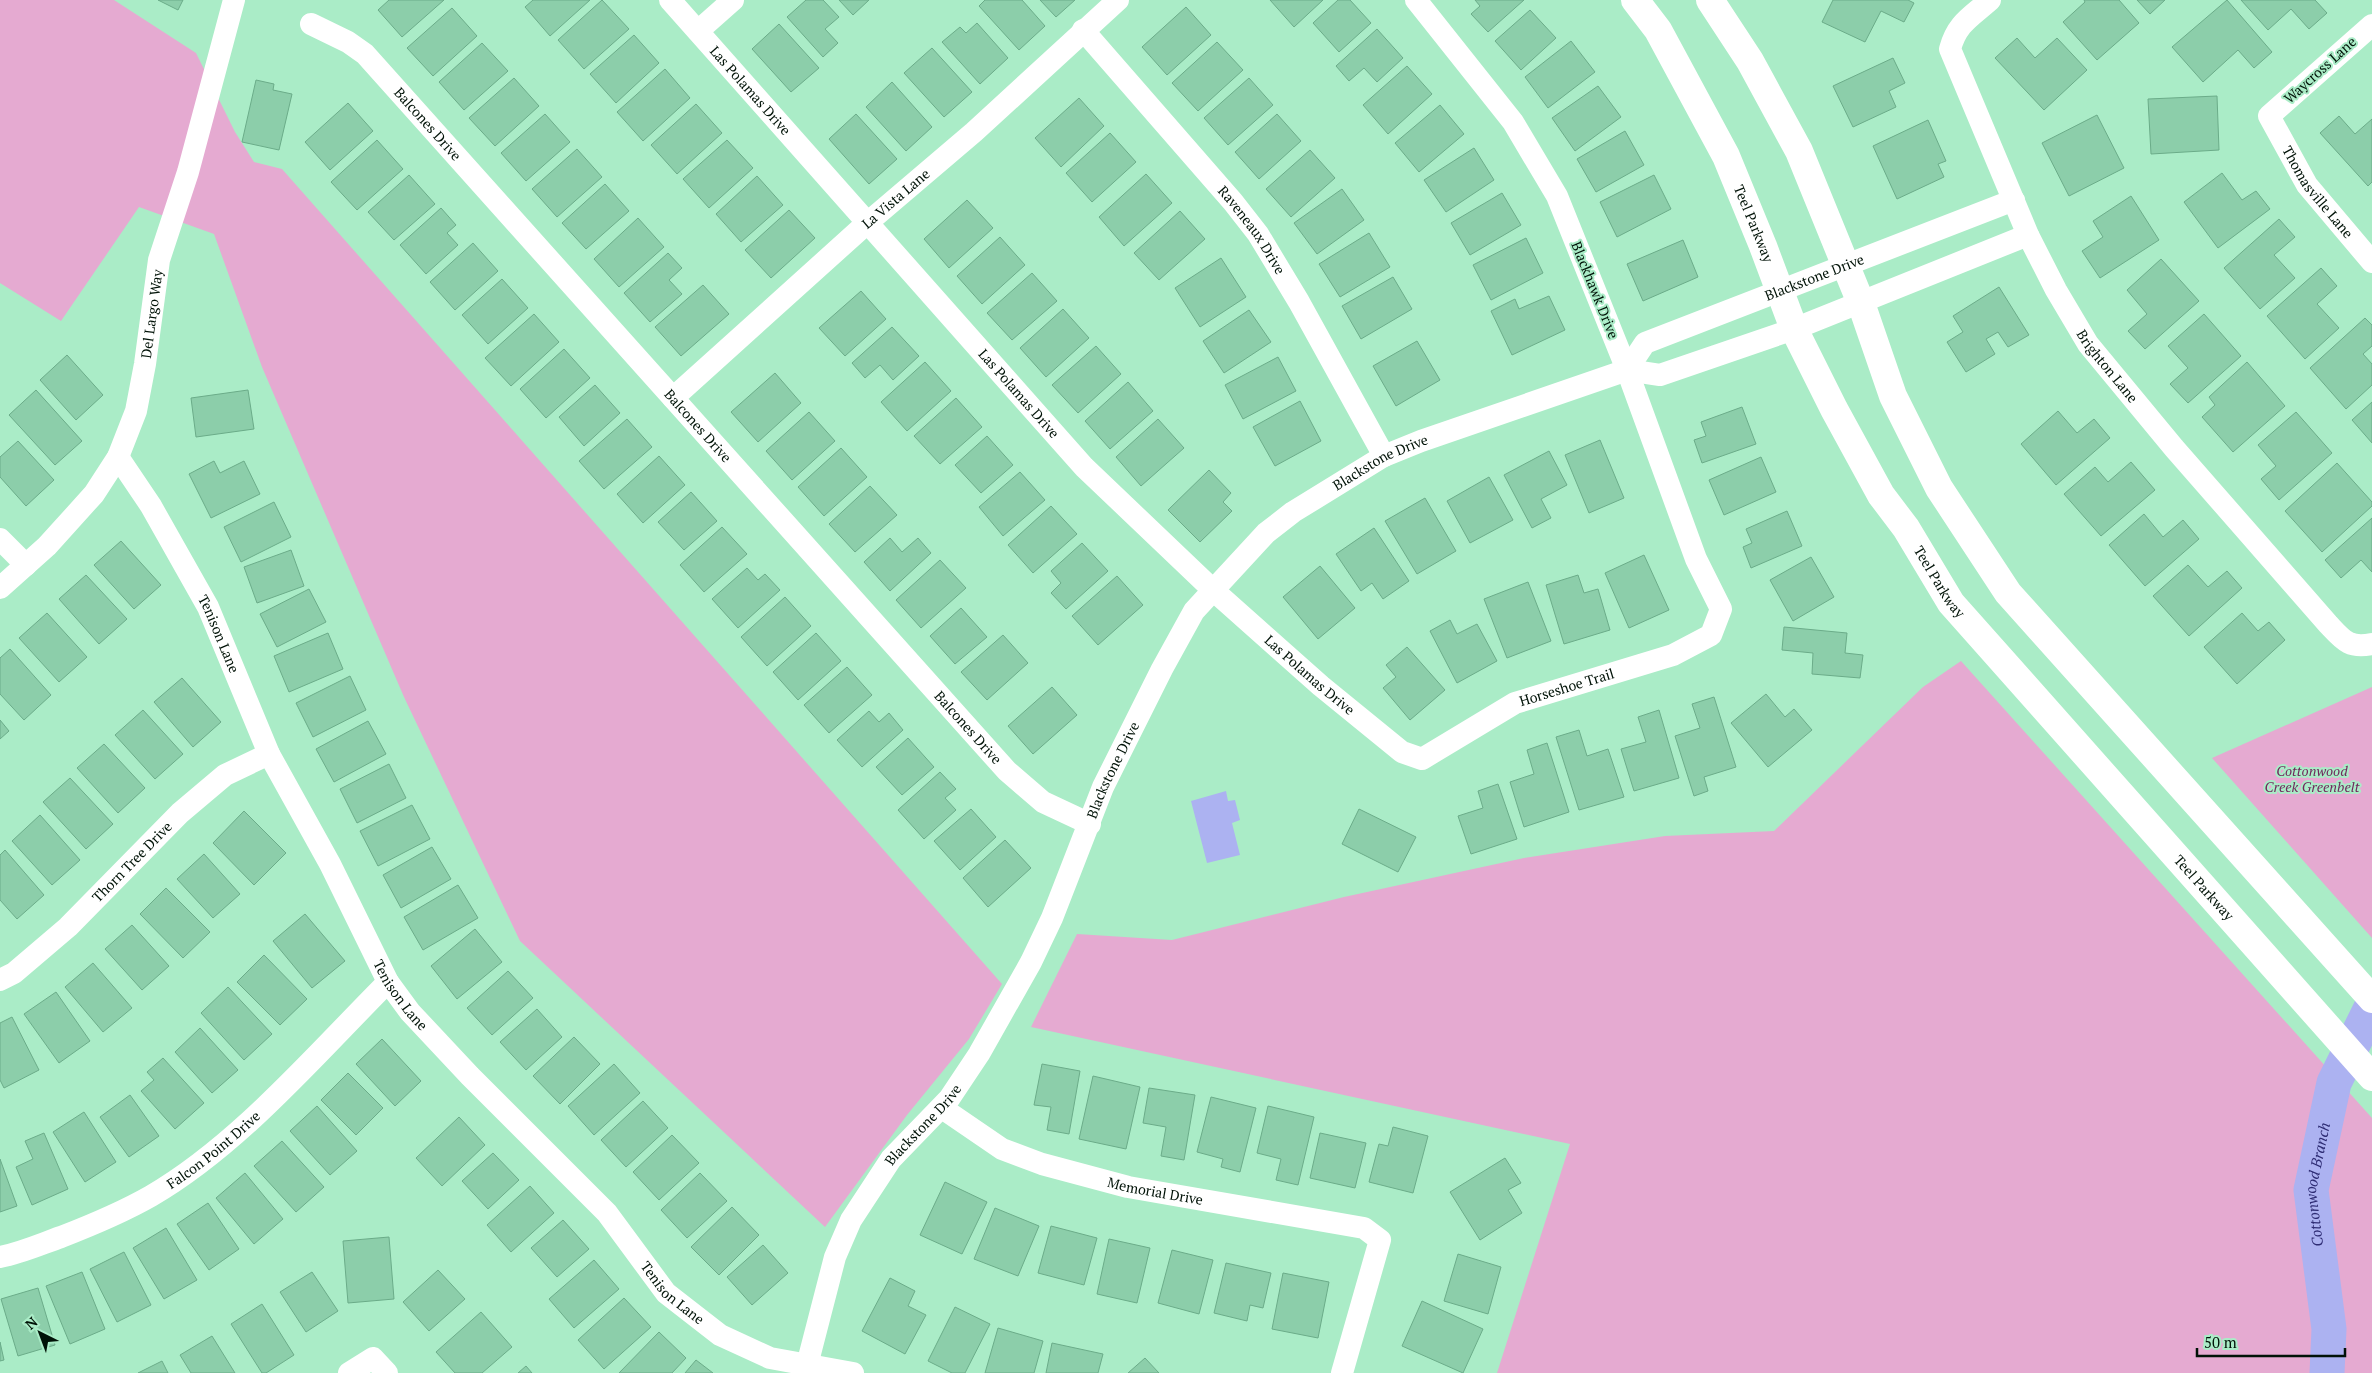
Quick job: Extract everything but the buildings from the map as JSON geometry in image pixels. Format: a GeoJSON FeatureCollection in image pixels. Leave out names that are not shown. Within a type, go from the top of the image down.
{"type":"FeatureCollection","features":[{"type":"Feature","properties":{"kind":"main road","name":"Teel Parkway"},"geometry":{"type":"LineString","coordinates":[[1635,0],[1658,30],[1726,156],[1763,246],[1794,329],[1834,409],[1881,495],[1906,528],[1951,603],[2372,1077]]}},
{"type":"Feature","properties":{"kind":"main road"},"geometry":{"type":"LineString","coordinates":[[1710,0],[1750,61],[1799,151],[1860,302],[1893,396],[1939,488],[2008,593],[2372,999]]}},
{"type":"Feature","properties":{"kind":"street","name":"Del Largo Way"},"geometry":{"type":"LineString","coordinates":[[0,588],[47,546],[94,494],[118,457],[136,411],[146,364],[159,260],[188,172],[234,0]]}},
{"type":"Feature","properties":{"kind":"street","name":"Las Polamas Drive"},"geometry":{"type":"LineString","coordinates":[[670,0],[866,224],[1084,467],[1213,590],[1321,686],[1402,752]]}},
{"type":"Feature","properties":{"kind":"street"},"geometry":{"type":"LineString","coordinates":[[698,31],[733,0]]}},
{"type":"Feature","properties":{"kind":"street","name":"La Vista Lane"},"geometry":{"type":"LineString","coordinates":[[673,398],[866,224],[974,132],[1083,30],[1118,0]]}},
{"type":"Feature","properties":{"kind":"street","name":"Blackhawk Drive"},"geometry":{"type":"LineString","coordinates":[[1416,0],[1513,122],[1552,188],[1628,370],[1696,559],[1721,609]]}},
{"type":"Feature","properties":{"kind":"street","name":"Brighton Lane"},"geometry":{"type":"LineString","coordinates":[[1990,0],[1964,20],[1954,36],[1950,49],[2028,235],[2056,290],[2094,351],[2180,455],[2328,624],[2361,644]]}},
{"type":"Feature","properties":{"kind":"street","name":"Balcones Drive"},"geometry":{"type":"LineString","coordinates":[[311,24],[365,54],[1007,771],[1043,802],[1090,824]]}},
{"type":"Feature","properties":{"kind":"street","name":"Waycross Lane"},"geometry":{"type":"LineString","coordinates":[[2269,116],[2372,25]]}},
{"type":"Feature","properties":{"kind":"street","name":"Raveneaux Drive"},"geometry":{"type":"LineString","coordinates":[[1083,30],[1233,202],[1258,234],[1384,456]]}},
{"type":"Feature","properties":{"kind":"street","name":"Thomasville Lane"},"geometry":{"type":"LineString","coordinates":[[2269,116],[2307,185],[2372,262]]}},
{"type":"Feature","properties":{"kind":"street","name":"Blackstone Drive"},"geometry":{"type":"LineString","coordinates":[[1628,370],[1645,343],[2014,200]]}},
{"type":"Feature","properties":{"kind":"street","name":"Blackstone Drive"},"geometry":{"type":"LineString","coordinates":[[806,1368],[835,1257],[850,1220],[891,1159],[942,1108],[979,1054],[1031,962],[1052,918],[1104,787],[1162,669],[1194,611],[1247,552],[1293,512],[1384,456],[1420,441],[1628,370],[1660,376],[1794,329],[2028,235]]}},
{"type":"Feature","properties":{"kind":"street","name":"Tenison Lane"},"geometry":{"type":"LineString","coordinates":[[118,457],[151,506],[208,607],[269,754],[330,864],[388,982],[435,1040],[607,1213],[666,1293],[720,1335],[770,1358],[806,1368],[853,1373]]}},
{"type":"Feature","properties":{"kind":"street"},"geometry":{"type":"LineString","coordinates":[[0,539],[26,565]]}},
{"type":"Feature","properties":{"kind":"street","name":"Horseshoe Trail"},"geometry":{"type":"LineString","coordinates":[[1402,752],[1422,759],[1515,703],[1673,655],[1711,635],[1721,609]]}},
{"type":"Feature","properties":{"kind":"street","name":"Thorn Tree Drive"},"geometry":{"type":"LineString","coordinates":[[0,980],[14,973],[68,927],[180,813],[225,775],[269,754]]}},
{"type":"Feature","properties":{"kind":"street","name":"Falcon Point Drive"},"geometry":{"type":"LineString","coordinates":[[0,1257],[15,1254],[94,1225],[152,1196],[197,1164],[257,1113],[388,982]]}},
{"type":"Feature","properties":{"kind":"street","name":"Memorial Drive"},"geometry":{"type":"LineString","coordinates":[[942,1108],[1002,1149],[1042,1164],[1128,1187],[1364,1228],[1380,1240],[1342,1373]]}},
{"type":"Feature","properties":{"kind":"street"},"geometry":{"type":"LineString","coordinates":[[349,1373],[380,1365]]}},
{"type":"Feature","properties":{"kind":"green space"},"geometry":{"type":"Polygon","coordinates":[[[0,0],[114,0],[196,53],[235,132],[254,162],[282,169],[1002,984],[969,1039],[907,1115],[825,1227],[520,941],[404,697],[262,367],[214,234],[139,207],[61,321],[0,283],[0,0]]]}},
{"type":"Feature","properties":{"kind":"green space"},"geometry":{"type":"Polygon","coordinates":[[[1961,661],[2372,1118],[2372,1373],[1497,1373],[1570,1144],[1031,1027],[1077,934],[1172,940],[1344,897],[1524,858],[1665,836],[1774,831],[1923,687],[1961,661]]]}},
{"type":"Feature","properties":{"kind":"green space","name":"Cottonwood Creek Greenbelt"},"geometry":{"type":"Polygon","coordinates":[[[2372,687],[2372,938],[2212,758],[2372,687]]]}},
{"type":"Feature","properties":{"kind":"water"},"geometry":{"type":"Polygon","coordinates":[[[1226,791],[1228,801],[1235,800],[1240,820],[1232,823],[1240,855],[1207,863],[1191,801],[1226,791]]]}},
{"type":"Feature","properties":{"kind":"waterway","name":"Cottonwood Branch"},"geometry":{"type":"LineString","coordinates":[[2327,1373],[2329,1329],[2311,1190],[2334,1083],[2372,1006]]}}]}
